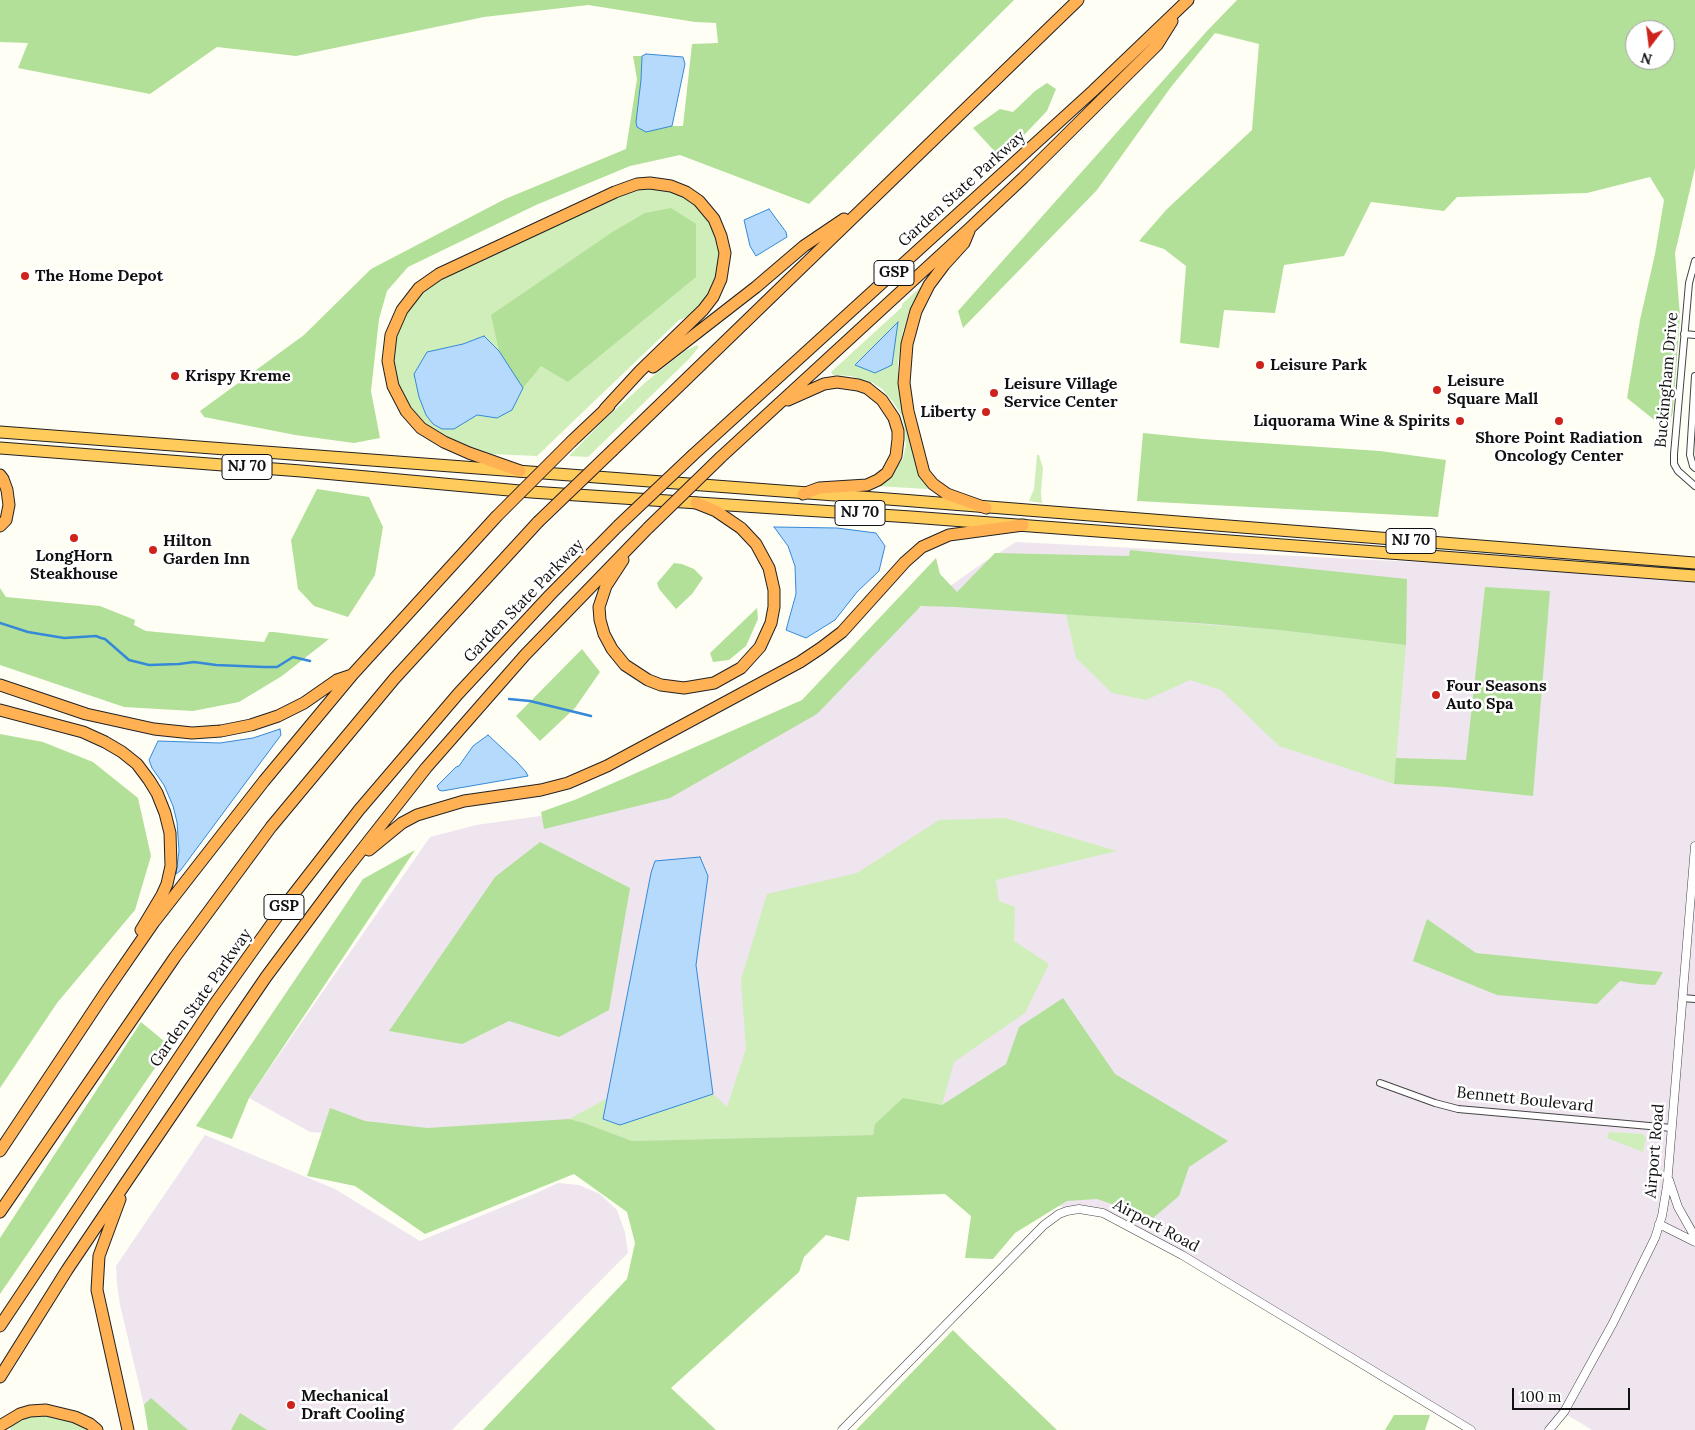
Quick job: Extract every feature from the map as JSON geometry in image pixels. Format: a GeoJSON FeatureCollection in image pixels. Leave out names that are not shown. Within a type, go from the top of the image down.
{"type":"FeatureCollection","features":[{"type":"Feature","properties":{"kind":"highway"},"geometry":{"type":"LineString","coordinates":[[0,1212],[175,957],[271,828],[395,678],[538,522],[1078,0]]}},
{"type":"Feature","properties":{"kind":"highway"},"geometry":{"type":"LineString","coordinates":[[0,1377],[57,1285],[266,977],[342,875],[426,768],[525,655],[629,547],[721,457],[970,228],[1157,45],[1185,3]]}},
{"type":"Feature","properties":{"kind":"highway","name":"Garden State Parkway"},"geometry":{"type":"LineString","coordinates":[[0,1326],[214,1005],[292,896],[359,810],[458,694],[550,595],[618,526],[693,455],[1093,91],[1185,3]]}},
{"type":"Feature","properties":{"kind":"highway"},"geometry":{"type":"LineString","coordinates":[[520,471],[470,454],[444,442],[421,428],[406,411],[393,386],[388,361],[391,335],[402,310],[420,288],[440,274],[614,192],[637,184],[650,183],[671,186],[686,192],[698,201],[714,219],[725,253],[721,279],[713,297],[702,310],[640,371],[605,409]]}},
{"type":"Feature","properties":{"kind":"highway"},"geometry":{"type":"LineString","coordinates":[[0,1151],[154,922],[264,781],[353,674],[496,517],[605,409],[650,370],[756,287],[804,246],[870,201]]}},
{"type":"Feature","properties":{"kind":"highway"},"geometry":{"type":"LineString","coordinates":[[970,228],[964,243],[929,285],[916,311],[907,344],[904,383],[908,411],[924,473],[933,484],[947,494],[986,508]]}},
{"type":"Feature","properties":{"kind":"highway"},"geometry":{"type":"LineString","coordinates":[[778,405],[824,384],[837,382],[853,384],[867,388],[882,400],[891,412],[896,424],[898,439],[896,456],[887,473],[878,480],[867,485],[819,488],[804,494]]}},
{"type":"Feature","properties":{"kind":"highway","name":"NJ 70"},"geometry":{"type":"LineString","coordinates":[[0,432],[1695,563]]}},
{"type":"Feature","properties":{"kind":"highway","name":"NJ 70"},"geometry":{"type":"LineString","coordinates":[[0,448],[301,471],[531,492],[696,504],[910,516],[1695,576]]}},
{"type":"Feature","properties":{"kind":"highway"},"geometry":{"type":"LineString","coordinates":[[0,474],[7,490],[9,505],[6,520],[0,526]]}},
{"type":"Feature","properties":{"kind":"highway"},"geometry":{"type":"LineString","coordinates":[[629,547],[603,591],[600,608],[600,620],[612,650],[636,673],[661,685],[674,688],[697,687],[714,683],[729,676],[741,668],[760,647],[771,623],[774,607],[774,590],[769,568],[756,544],[741,528],[716,511],[696,504]]}},
{"type":"Feature","properties":{"kind":"highway"},"geometry":{"type":"LineString","coordinates":[[342,875],[378,840],[417,815],[464,801],[541,790],[568,783],[607,766],[800,662],[842,632],[905,562],[922,547],[949,535],[1023,525]]}},
{"type":"Feature","properties":{"kind":"highway"},"geometry":{"type":"LineString","coordinates":[[0,685],[86,714],[154,730],[192,733],[221,731],[251,725],[278,716],[304,703],[337,680],[353,674]]}},
{"type":"Feature","properties":{"kind":"highway"},"geometry":{"type":"LineString","coordinates":[[0,710],[83,732],[122,752],[137,764],[149,780],[157,793],[165,813],[172,850],[167,884],[105,993]]}},
{"type":"Feature","properties":{"kind":"highway"},"geometry":{"type":"LineString","coordinates":[[127,1181],[102,1247],[97,1272],[97,1290],[128,1430]]}},
{"type":"Feature","properties":{"kind":"highway"},"geometry":{"type":"LineString","coordinates":[[0,1426],[25,1413],[46,1410],[75,1417],[97,1430]]}},
{"type":"Feature","properties":{"kind":"street","name":"Buckingham Drive"},"geometry":{"type":"LineString","coordinates":[[1695,267],[1689,283],[1674,454],[1674,464],[1678,471],[1695,486]]}},
{"type":"Feature","properties":{"kind":"street"},"geometry":{"type":"LineString","coordinates":[[1684,334],[1695,334]]}},
{"type":"Feature","properties":{"kind":"street","name":"Buckingham Drive"},"geometry":{"type":"LineString","coordinates":[[1695,376],[1690,455],[1692,466],[1695,468]]}},
{"type":"Feature","properties":{"kind":"street","name":"Airport Road"},"geometry":{"type":"LineString","coordinates":[[1549,1430],[1564,1412],[1613,1323],[1655,1238],[1662,1216],[1668,1176],[1695,846]]}},
{"type":"Feature","properties":{"kind":"street"},"geometry":{"type":"LineString","coordinates":[[1682,998],[1695,999]]}},
{"type":"Feature","properties":{"kind":"street","name":"Bennett Boulevard"},"geometry":{"type":"LineString","coordinates":[[1380,1083],[1435,1103],[1458,1109],[1672,1128]]}},
{"type":"Feature","properties":{"kind":"street"},"geometry":{"type":"LineString","coordinates":[[1668,1176],[1678,1207],[1695,1237]]}},
{"type":"Feature","properties":{"kind":"street","name":"Airport Road"},"geometry":{"type":"LineString","coordinates":[[842,1430],[1044,1225],[1059,1214],[1079,1209],[1103,1213],[1182,1255],[1471,1430]]}},
{"type":"Feature","properties":{"kind":"street"},"geometry":{"type":"LineString","coordinates":[[1659,1224],[1695,1242]]}},
{"type":"Feature","properties":{"kind":"shaded area"},"geometry":{"type":"Polygon","coordinates":[[[1016,542],[1695,576],[1695,1430],[1592,1430],[1564,1413],[1549,1430],[1471,1430],[1182,1255],[1103,1213],[1067,1211],[1006,1167],[399,1138],[310,1132],[249,1098],[430,837],[476,825],[547,815],[834,688],[863,648],[984,562],[1016,542]]]}},
{"type":"Feature","properties":{"kind":"shaded area"},"geometry":{"type":"Polygon","coordinates":[[[205,1135],[335,1189],[420,1241],[558,1183],[579,1185],[600,1194],[617,1210],[625,1232],[628,1253],[452,1430],[178,1430],[144,1406],[120,1305],[116,1266],[205,1135]]]}},
{"type":"Feature","properties":{"kind":"green space"},"geometry":{"type":"Polygon","coordinates":[[[0,0],[1014,0],[809,204],[680,155],[630,166],[536,205],[408,267],[387,291],[379,319],[371,391],[380,438],[354,443],[295,435],[204,417],[200,411],[304,335],[371,269],[505,199],[626,149],[637,79],[633,56],[642,56],[641,80],[646,132],[672,126],[683,126],[692,44],[718,43],[716,23],[695,22],[588,5],[484,17],[296,56],[217,47],[150,94],[18,68],[28,43],[0,42],[0,0]]]}},
{"type":"Feature","properties":{"kind":"green space"},"geometry":{"type":"Polygon","coordinates":[[[1237,0],[1695,0],[1695,168],[1675,253],[1680,316],[1673,411],[1668,431],[1627,398],[1640,320],[1655,254],[1664,200],[1650,177],[1587,193],[1457,197],[1444,211],[1371,202],[1344,256],[1284,265],[1275,313],[1224,310],[1219,348],[1180,343],[1186,266],[1164,249],[1139,241],[1167,209],[1252,130],[1259,44],[1215,33],[1171,87],[1097,190],[963,328],[958,311],[1207,31],[1237,0]]]}},
{"type":"Feature","properties":{"kind":"green space"},"geometry":{"type":"Polygon","coordinates":[[[1047,83],[1056,89],[1047,111],[1000,157],[973,128],[1000,109],[1013,112],[1035,91],[1047,83]]]}},
{"type":"Feature","properties":{"kind":"green space"},"geometry":{"type":"Polygon","coordinates":[[[655,186],[693,200],[715,230],[720,254],[717,276],[706,297],[697,308],[687,317],[679,320],[537,456],[491,454],[468,448],[422,423],[407,406],[393,371],[392,352],[396,332],[404,312],[430,284],[637,187],[655,186]]]}},
{"type":"Feature","properties":{"kind":"green space"},"geometry":{"type":"Polygon","coordinates":[[[671,208],[696,224],[696,277],[568,382],[541,366],[523,388],[499,351],[491,315],[614,231],[645,213],[671,208]]]}},
{"type":"Feature","properties":{"kind":"green space"},"geometry":{"type":"Polygon","coordinates":[[[926,282],[911,307],[903,331],[898,363],[898,381],[901,404],[903,404],[928,488],[876,486],[903,459],[906,445],[902,416],[882,389],[873,383],[851,376],[833,375],[831,372],[902,307],[902,304],[926,282]]]}},
{"type":"Feature","properties":{"kind":"green space"},"geometry":{"type":"Polygon","coordinates":[[[697,345],[699,347],[689,359],[588,457],[569,456],[604,420],[647,381],[685,351],[697,345]]]}},
{"type":"Feature","properties":{"kind":"green space"},"geometry":{"type":"Polygon","coordinates":[[[1143,433],[1380,451],[1446,460],[1438,517],[1137,501],[1143,433]]]}},
{"type":"Feature","properties":{"kind":"green space"},"geometry":{"type":"Polygon","coordinates":[[[1037,455],[1039,455],[1043,468],[1042,503],[1029,501],[1034,489],[1037,455]]]}},
{"type":"Feature","properties":{"kind":"green space"},"geometry":{"type":"Polygon","coordinates":[[[317,489],[369,497],[383,527],[375,575],[348,617],[314,606],[298,589],[291,540],[317,489]]]}},
{"type":"Feature","properties":{"kind":"green space"},"geometry":{"type":"Polygon","coordinates":[[[1130,550],[1407,579],[1406,645],[1210,624],[921,606],[817,714],[670,798],[544,829],[541,812],[577,799],[802,700],[936,558],[940,574],[957,592],[995,553],[1129,556],[1130,550]]]}},
{"type":"Feature","properties":{"kind":"green space"},"geometry":{"type":"Polygon","coordinates":[[[674,563],[694,569],[703,578],[692,594],[676,609],[659,589],[657,583],[674,563]]]}},
{"type":"Feature","properties":{"kind":"green space"},"geometry":{"type":"Polygon","coordinates":[[[1485,587],[1550,591],[1533,796],[1447,787],[1394,784],[1396,758],[1466,760],[1485,587]]]}},
{"type":"Feature","properties":{"kind":"green space"},"geometry":{"type":"Polygon","coordinates":[[[0,588],[6,597],[100,606],[135,620],[134,625],[146,631],[264,642],[269,632],[329,639],[282,676],[239,702],[193,711],[124,707],[0,665],[0,588]]]}},
{"type":"Feature","properties":{"kind":"green space"},"geometry":{"type":"Polygon","coordinates":[[[757,608],[758,619],[746,646],[729,660],[713,662],[710,653],[757,608]]]}},
{"type":"Feature","properties":{"kind":"green space"},"geometry":{"type":"Polygon","coordinates":[[[1066,614],[1279,630],[1406,645],[1394,784],[1279,746],[1221,690],[1190,680],[1146,700],[1112,693],[1076,658],[1066,614]]]}},
{"type":"Feature","properties":{"kind":"green space"},"geometry":{"type":"Polygon","coordinates":[[[582,649],[600,672],[575,708],[540,741],[516,716],[582,649]]]}},
{"type":"Feature","properties":{"kind":"green space"},"geometry":{"type":"Polygon","coordinates":[[[0,734],[43,742],[93,762],[138,798],[151,856],[135,910],[57,1003],[0,1088],[0,734]]]}},
{"type":"Feature","properties":{"kind":"green space"},"geometry":{"type":"Polygon","coordinates":[[[1005,818],[1117,851],[996,880],[999,901],[1015,907],[1014,941],[1049,964],[1025,1013],[954,1062],[942,1105],[903,1099],[875,1124],[873,1135],[632,1141],[569,1119],[606,1099],[603,1119],[620,1125],[713,1094],[727,1107],[746,1049],[741,980],[767,894],[857,873],[939,820],[1005,818]]]}},
{"type":"Feature","properties":{"kind":"green space"},"geometry":{"type":"Polygon","coordinates":[[[540,842],[630,888],[609,1010],[559,1037],[509,1021],[462,1044],[389,1031],[495,877],[540,842]]]}},
{"type":"Feature","properties":{"kind":"green space"},"geometry":{"type":"Polygon","coordinates":[[[415,850],[249,1098],[232,1139],[196,1126],[363,879],[415,850]]]}},
{"type":"Feature","properties":{"kind":"green space"},"geometry":{"type":"Polygon","coordinates":[[[1427,919],[1476,953],[1663,972],[1655,985],[1620,981],[1597,1004],[1497,995],[1413,961],[1427,919]]]}},
{"type":"Feature","properties":{"kind":"green space"},"geometry":{"type":"Polygon","coordinates":[[[1063,998],[1115,1074],[1228,1141],[1189,1167],[1179,1196],[1153,1218],[1097,1199],[1067,1201],[1015,1233],[993,1259],[965,1258],[971,1216],[945,1194],[857,1197],[849,1241],[826,1235],[804,1257],[799,1272],[671,1388],[716,1430],[483,1430],[627,1279],[635,1243],[627,1212],[574,1174],[425,1234],[355,1186],[307,1176],[330,1108],[365,1121],[427,1128],[569,1119],[632,1141],[873,1135],[875,1124],[903,1098],[942,1105],[1006,1064],[1019,1027],[1063,998]]]}},
{"type":"Feature","properties":{"kind":"green space"},"geometry":{"type":"Polygon","coordinates":[[[141,1022],[170,1046],[0,1294],[0,1238],[141,1022]]]}},
{"type":"Feature","properties":{"kind":"green space"},"geometry":{"type":"Polygon","coordinates":[[[1609,1132],[1643,1134],[1646,1138],[1643,1152],[1607,1138],[1609,1132]]]}},
{"type":"Feature","properties":{"kind":"green space"},"geometry":{"type":"Polygon","coordinates":[[[953,1330],[968,1345],[1057,1430],[856,1430],[953,1330]]]}},
{"type":"Feature","properties":{"kind":"green space"},"geometry":{"type":"Polygon","coordinates":[[[151,1398],[188,1430],[148,1430],[144,1405],[151,1398]]]}},
{"type":"Feature","properties":{"kind":"green space"},"geometry":{"type":"Polygon","coordinates":[[[240,1413],[267,1430],[231,1430],[240,1413]]]}},
{"type":"Feature","properties":{"kind":"green space"},"geometry":{"type":"Polygon","coordinates":[[[47,1415],[62,1417],[91,1430],[11,1430],[10,1427],[20,1421],[31,1417],[47,1415]]]}},
{"type":"Feature","properties":{"kind":"green space"},"geometry":{"type":"Polygon","coordinates":[[[1394,1415],[1430,1415],[1425,1430],[1385,1430],[1394,1415]]]}},
{"type":"Feature","properties":{"kind":"water"},"geometry":{"type":"Polygon","coordinates":[[[646,54],[683,57],[685,64],[672,126],[646,132],[637,127],[636,122],[642,56],[646,54]]]}},
{"type":"Feature","properties":{"kind":"water"},"geometry":{"type":"Polygon","coordinates":[[[769,209],[786,232],[787,237],[756,256],[750,246],[744,220],[769,209]]]}},
{"type":"Feature","properties":{"kind":"water"},"geometry":{"type":"Polygon","coordinates":[[[898,322],[892,365],[875,373],[855,365],[898,322]]]}},
{"type":"Feature","properties":{"kind":"water"},"geometry":{"type":"Polygon","coordinates":[[[484,336],[499,351],[523,388],[512,410],[497,418],[477,415],[454,429],[442,429],[433,424],[426,415],[419,397],[414,374],[427,352],[463,344],[484,336]]]}},
{"type":"Feature","properties":{"kind":"water"},"geometry":{"type":"Polygon","coordinates":[[[774,527],[837,528],[876,533],[885,546],[879,571],[857,592],[835,620],[806,638],[786,630],[796,594],[795,566],[788,546],[774,527]]]}},
{"type":"Feature","properties":{"kind":"water"},"geometry":{"type":"Polygon","coordinates":[[[280,729],[281,735],[176,874],[179,851],[177,822],[173,806],[164,785],[152,768],[149,760],[158,741],[220,743],[253,738],[280,729]]]}},
{"type":"Feature","properties":{"kind":"water"},"geometry":{"type":"Polygon","coordinates":[[[488,735],[517,762],[528,776],[439,790],[437,786],[459,766],[473,746],[488,735]]]}},
{"type":"Feature","properties":{"kind":"water"},"geometry":{"type":"Polygon","coordinates":[[[700,857],[708,876],[696,965],[713,1094],[620,1125],[603,1119],[651,873],[655,861],[700,857]]]}},
{"type":"Feature","properties":{"kind":"waterway"},"geometry":{"type":"LineString","coordinates":[[0,623],[28,632],[64,638],[96,636],[105,639],[129,660],[149,665],[194,662],[216,665],[277,667],[293,657],[310,661]]}},
{"type":"Feature","properties":{"kind":"waterway"},"geometry":{"type":"LineString","coordinates":[[509,699],[530,701],[591,716]]}},
{"type":"Feature","properties":{"kind":"place","name":"The Home Depot"},"geometry":{"type":"Point","coordinates":[25,276]}},
{"type":"Feature","properties":{"kind":"place","name":"Leisure Park"},"geometry":{"type":"Point","coordinates":[1260,365]}},
{"type":"Feature","properties":{"kind":"place","name":"Krispy Kreme"},"geometry":{"type":"Point","coordinates":[175,376]}},
{"type":"Feature","properties":{"kind":"place","name":"Leisure Square Mall"},"geometry":{"type":"Point","coordinates":[1437,390]}},
{"type":"Feature","properties":{"kind":"place","name":"Leisure Village Service Center"},"geometry":{"type":"Point","coordinates":[994,393]}},
{"type":"Feature","properties":{"kind":"place","name":"Liberty"},"geometry":{"type":"Point","coordinates":[986,412]}},
{"type":"Feature","properties":{"kind":"place","name":"Liquorama Wine & Spirits"},"geometry":{"type":"Point","coordinates":[1460,421]}},
{"type":"Feature","properties":{"kind":"place","name":"Shore Point Radiation Oncology Center"},"geometry":{"type":"Point","coordinates":[1559,421]}},
{"type":"Feature","properties":{"kind":"place","name":"LongHorn Steakhouse"},"geometry":{"type":"Point","coordinates":[74,538]}},
{"type":"Feature","properties":{"kind":"place","name":"Hilton Garden Inn"},"geometry":{"type":"Point","coordinates":[153,550]}},
{"type":"Feature","properties":{"kind":"place","name":"Four Seasons Auto Spa"},"geometry":{"type":"Point","coordinates":[1436,695]}},
{"type":"Feature","properties":{"kind":"place","name":"Mechanical Draft Cooling"},"geometry":{"type":"Point","coordinates":[291,1405]}}]}
